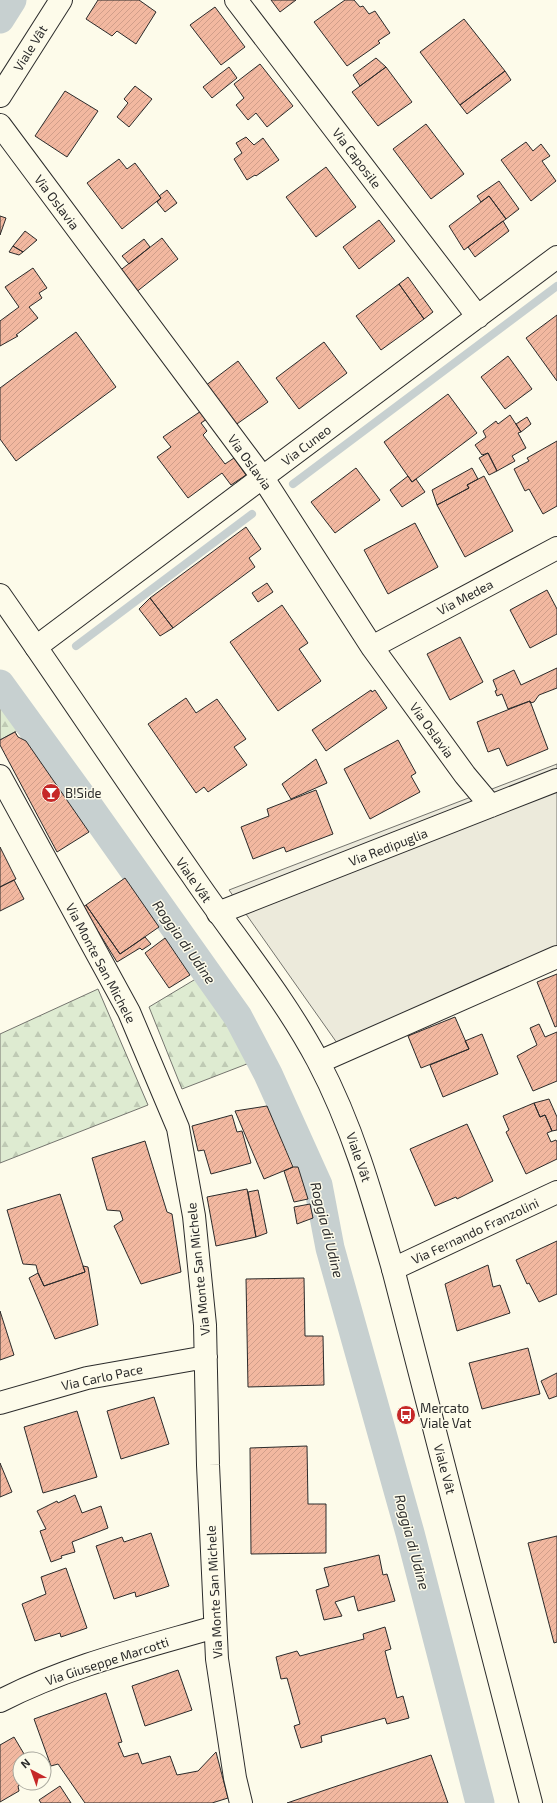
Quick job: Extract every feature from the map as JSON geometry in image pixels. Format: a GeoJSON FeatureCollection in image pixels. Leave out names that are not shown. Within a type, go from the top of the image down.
{"type":"FeatureCollection","features":[{"type":"Feature","properties":{"kind":"street","name":"Viale Vât"},"geometry":{"type":"LineString","coordinates":[[0,96],[61,0]]}},
{"type":"Feature","properties":{"kind":"street","name":"Via Caposile"},"geometry":{"type":"LineString","coordinates":[[236,0],[478,317]]}},
{"type":"Feature","properties":{"kind":"street","name":"Via Oslavia"},"geometry":{"type":"LineString","coordinates":[[0,125],[263,478],[372,647],[464,775],[491,806]]}},
{"type":"Feature","properties":{"kind":"street","name":"Via Cuneo"},"geometry":{"type":"LineString","coordinates":[[36,647],[557,257]]}},
{"type":"Feature","properties":{"kind":"street","name":"Via Medea"},"geometry":{"type":"LineString","coordinates":[[372,647],[557,548]]}},
{"type":"Feature","properties":{"kind":"street","name":"Viale Vât"},"geometry":{"type":"LineString","coordinates":[[0,595],[218,913],[259,968],[295,1021],[319,1062],[348,1127],[373,1199],[393,1269],[531,1803]]}},
{"type":"Feature","properties":{"kind":"street","name":"Via Monte San Michele"},"geometry":{"type":"LineString","coordinates":[[0,776],[129,1012],[178,1128],[194,1216],[205,1326],[208,1465],[217,1659],[235,1778],[241,1803]]}},
{"type":"Feature","properties":{"kind":"street","name":"Via Redipuglia"},"geometry":{"type":"LineString","coordinates":[[218,913],[557,780]]}},
{"type":"Feature","properties":{"kind":"street"},"geometry":{"type":"LineString","coordinates":[[319,1062],[557,957]]}},
{"type":"Feature","properties":{"kind":"street","name":"Via Fernando Franzolini"},"geometry":{"type":"LineString","coordinates":[[393,1269],[557,1192]]}},
{"type":"Feature","properties":{"kind":"street","name":"Via Carlo Pace"},"geometry":{"type":"LineString","coordinates":[[0,1403],[87,1378],[206,1357]]}},
{"type":"Feature","properties":{"kind":"street","name":"Via Giuseppe Marcotti"},"geometry":{"type":"LineString","coordinates":[[0,1701],[26,1687],[76,1668],[216,1627]]}},
{"type":"Feature","properties":{"kind":"green space"},"geometry":{"type":"Polygon","coordinates":[[[0,703],[18,730],[0,740],[0,703]]]}},
{"type":"Feature","properties":{"kind":"green space"},"geometry":{"type":"Polygon","coordinates":[[[199,977],[252,1062],[182,1089],[149,1007],[199,977]]]}},
{"type":"Feature","properties":{"kind":"green space"},"geometry":{"type":"Polygon","coordinates":[[[98,989],[148,1105],[0,1163],[0,1034],[98,989]]]}},
{"type":"Feature","properties":{"kind":"shaded area"},"geometry":{"type":"Polygon","coordinates":[[[557,764],[557,967],[342,1050],[229,890],[557,764]]]}},
{"type":"Feature","properties":{"kind":"building"},"geometry":{"type":"Polygon","coordinates":[[[98,0],[139,0],[156,12],[136,44],[117,31],[112,36],[86,19],[98,0]]]}},
{"type":"Feature","properties":{"kind":"building"},"geometry":{"type":"Polygon","coordinates":[[[271,0],[296,0],[280,12],[271,0]]]}},
{"type":"Feature","properties":{"kind":"building"},"geometry":{"type":"Polygon","coordinates":[[[345,0],[354,0],[360,7],[363,6],[369,14],[375,11],[390,33],[378,41],[380,43],[347,66],[314,22],[345,0]]]}},
{"type":"Feature","properties":{"kind":"building"},"geometry":{"type":"Polygon","coordinates":[[[215,7],[245,47],[221,65],[190,25],[215,7]]]}},
{"type":"Feature","properties":{"kind":"building"},"geometry":{"type":"Polygon","coordinates":[[[464,19],[505,71],[460,105],[420,52],[464,19]]]}},
{"type":"Feature","properties":{"kind":"building"},"geometry":{"type":"Polygon","coordinates":[[[376,58],[386,67],[360,86],[353,75],[376,58]]]}},
{"type":"Feature","properties":{"kind":"building"},"geometry":{"type":"Polygon","coordinates":[[[260,64],[293,106],[267,127],[256,113],[248,120],[236,105],[244,98],[234,84],[260,64]]]}},
{"type":"Feature","properties":{"kind":"building"},"geometry":{"type":"Polygon","coordinates":[[[229,67],[237,78],[212,98],[203,87],[229,67]]]}},
{"type":"Feature","properties":{"kind":"building"},"geometry":{"type":"Polygon","coordinates":[[[386,67],[412,102],[378,126],[352,92],[386,67]]]}},
{"type":"Feature","properties":{"kind":"building"},"geometry":{"type":"Polygon","coordinates":[[[505,71],[511,80],[467,114],[460,105],[505,71]]]}},
{"type":"Feature","properties":{"kind":"building"},"geometry":{"type":"Polygon","coordinates":[[[135,86],[152,99],[129,127],[117,117],[128,103],[124,99],[135,86]]]}},
{"type":"Feature","properties":{"kind":"building"},"geometry":{"type":"Polygon","coordinates":[[[65,91],[98,111],[67,157],[35,136],[65,91]]]}},
{"type":"Feature","properties":{"kind":"building"},"geometry":{"type":"Polygon","coordinates":[[[426,124],[464,174],[431,199],[393,149],[426,124]]]}},
{"type":"Feature","properties":{"kind":"building"},"geometry":{"type":"Polygon","coordinates":[[[246,137],[254,145],[263,138],[279,160],[256,176],[255,175],[247,180],[234,159],[242,153],[236,143],[246,137]]]}},
{"type":"Feature","properties":{"kind":"building"},"geometry":{"type":"Polygon","coordinates":[[[526,142],[533,151],[541,144],[550,156],[542,161],[556,181],[531,201],[501,160],[526,142]]]}},
{"type":"Feature","properties":{"kind":"building"},"geometry":{"type":"Polygon","coordinates":[[[119,159],[127,169],[135,163],[161,198],[122,229],[87,183],[119,159]]]}},
{"type":"Feature","properties":{"kind":"building"},"geometry":{"type":"Polygon","coordinates":[[[326,167],[356,207],[316,237],[286,197],[326,167]]]}},
{"type":"Feature","properties":{"kind":"building"},"geometry":{"type":"Polygon","coordinates":[[[499,181],[519,209],[506,219],[489,196],[481,202],[477,196],[499,181]]]}},
{"type":"Feature","properties":{"kind":"building"},"geometry":{"type":"Polygon","coordinates":[[[167,190],[177,203],[165,212],[157,202],[161,198],[159,196],[167,190]]]}},
{"type":"Feature","properties":{"kind":"building"},"geometry":{"type":"Polygon","coordinates":[[[489,196],[506,219],[464,250],[449,226],[489,196]]]}},
{"type":"Feature","properties":{"kind":"building"},"geometry":{"type":"Polygon","coordinates":[[[0,216],[6,218],[0,235],[0,216]]]}},
{"type":"Feature","properties":{"kind":"building"},"geometry":{"type":"Polygon","coordinates":[[[379,220],[395,241],[359,269],[343,247],[379,220]]]}},
{"type":"Feature","properties":{"kind":"building"},"geometry":{"type":"Polygon","coordinates":[[[503,221],[509,231],[475,257],[468,247],[503,221]]]}},
{"type":"Feature","properties":{"kind":"building"},"geometry":{"type":"Polygon","coordinates":[[[25,231],[37,240],[23,252],[13,246],[25,231]]]}},
{"type":"Feature","properties":{"kind":"building"},"geometry":{"type":"Polygon","coordinates":[[[162,238],[178,259],[135,293],[118,272],[162,238]]]}},
{"type":"Feature","properties":{"kind":"building"},"geometry":{"type":"Polygon","coordinates":[[[144,239],[150,247],[129,264],[122,256],[144,239]]]}},
{"type":"Feature","properties":{"kind":"building"},"geometry":{"type":"Polygon","coordinates":[[[13,246],[23,252],[19,255],[9,252],[13,246]]]}},
{"type":"Feature","properties":{"kind":"building"},"geometry":{"type":"Polygon","coordinates":[[[33,268],[47,288],[39,293],[42,298],[29,307],[38,318],[16,335],[18,336],[0,346],[0,321],[19,307],[5,287],[33,268]]]}},
{"type":"Feature","properties":{"kind":"building"},"geometry":{"type":"Polygon","coordinates":[[[408,277],[433,312],[424,319],[399,284],[408,277]]]}},
{"type":"Feature","properties":{"kind":"building"},"geometry":{"type":"Polygon","coordinates":[[[399,284],[424,319],[381,350],[356,316],[399,284]]]}},
{"type":"Feature","properties":{"kind":"building"},"geometry":{"type":"Polygon","coordinates":[[[557,315],[557,381],[526,338],[557,315]]]}},
{"type":"Feature","properties":{"kind":"building"},"geometry":{"type":"Polygon","coordinates":[[[76,332],[116,387],[16,461],[0,439],[0,388],[76,332]]]}},
{"type":"Feature","properties":{"kind":"building"},"geometry":{"type":"Polygon","coordinates":[[[324,342],[347,373],[299,409],[276,378],[324,342]]]}},
{"type":"Feature","properties":{"kind":"building"},"geometry":{"type":"Polygon","coordinates":[[[508,356],[532,389],[505,409],[481,377],[508,356]]]}},
{"type":"Feature","properties":{"kind":"building"},"geometry":{"type":"Polygon","coordinates":[[[238,361],[268,402],[234,426],[205,386],[238,361]]]}},
{"type":"Feature","properties":{"kind":"building"},"geometry":{"type":"Polygon","coordinates":[[[448,394],[477,433],[412,482],[384,442],[448,394]]]}},
{"type":"Feature","properties":{"kind":"building"},"geometry":{"type":"Polygon","coordinates":[[[201,411],[207,419],[201,423],[207,431],[203,435],[225,464],[234,458],[246,475],[231,485],[222,473],[188,498],[157,457],[171,447],[163,437],[201,411]]]}},
{"type":"Feature","properties":{"kind":"building"},"geometry":{"type":"Polygon","coordinates":[[[510,415],[521,432],[518,433],[526,448],[512,456],[515,461],[497,471],[488,453],[482,455],[475,445],[486,437],[483,431],[496,421],[498,424],[510,415]]]}},
{"type":"Feature","properties":{"kind":"building"},"geometry":{"type":"Polygon","coordinates":[[[527,417],[531,424],[521,432],[516,424],[527,417]]]}},
{"type":"Feature","properties":{"kind":"building"},"geometry":{"type":"Polygon","coordinates":[[[557,441],[557,506],[543,514],[529,489],[525,491],[514,469],[529,461],[527,458],[557,441]]]}},
{"type":"Feature","properties":{"kind":"building"},"geometry":{"type":"Polygon","coordinates":[[[488,453],[497,471],[489,475],[479,458],[488,453]]]}},
{"type":"Feature","properties":{"kind":"building"},"geometry":{"type":"Polygon","coordinates":[[[356,468],[380,500],[335,533],[311,502],[356,468]]]}},
{"type":"Feature","properties":{"kind":"building"},"geometry":{"type":"Polygon","coordinates":[[[472,468],[478,479],[467,485],[469,488],[437,505],[432,490],[472,468]]]}},
{"type":"Feature","properties":{"kind":"building"},"geometry":{"type":"Polygon","coordinates":[[[408,476],[412,482],[416,479],[425,492],[402,507],[390,490],[408,476]]]}},
{"type":"Feature","properties":{"kind":"building"},"geometry":{"type":"Polygon","coordinates":[[[484,476],[513,531],[465,557],[437,505],[469,488],[467,485],[484,476]]]}},
{"type":"Feature","properties":{"kind":"building"},"geometry":{"type":"Polygon","coordinates":[[[415,523],[438,567],[388,594],[364,550],[415,523]]]}},
{"type":"Feature","properties":{"kind":"building"},"geometry":{"type":"Polygon","coordinates":[[[246,527],[261,549],[249,558],[255,567],[173,628],[150,598],[246,527]]]}},
{"type":"Feature","properties":{"kind":"building"},"geometry":{"type":"Polygon","coordinates":[[[267,583],[273,592],[258,602],[252,593],[267,583]]]}},
{"type":"Feature","properties":{"kind":"building"},"geometry":{"type":"Polygon","coordinates":[[[547,590],[557,609],[557,634],[530,648],[510,610],[547,590]]]}},
{"type":"Feature","properties":{"kind":"building"},"geometry":{"type":"Polygon","coordinates":[[[150,598],[173,628],[160,636],[139,609],[150,598]]]}},
{"type":"Feature","properties":{"kind":"building"},"geometry":{"type":"Polygon","coordinates":[[[282,605],[308,643],[299,649],[321,681],[278,711],[230,642],[282,605]]]}},
{"type":"Feature","properties":{"kind":"building"},"geometry":{"type":"Polygon","coordinates":[[[460,637],[483,682],[450,700],[427,654],[460,637]]]}},
{"type":"Feature","properties":{"kind":"building"},"geometry":{"type":"Polygon","coordinates":[[[557,668],[557,688],[539,695],[534,702],[530,703],[530,701],[508,709],[502,694],[497,696],[495,691],[497,690],[493,680],[514,670],[521,685],[557,668]]]}},
{"type":"Feature","properties":{"kind":"building"},"geometry":{"type":"Polygon","coordinates":[[[371,690],[372,692],[375,690],[387,708],[326,751],[312,730],[371,690]]]}},
{"type":"Feature","properties":{"kind":"building"},"geometry":{"type":"Polygon","coordinates":[[[186,698],[196,713],[217,699],[246,739],[234,747],[247,765],[208,792],[204,787],[196,793],[148,724],[186,698]]]}},
{"type":"Feature","properties":{"kind":"building"},"geometry":{"type":"Polygon","coordinates":[[[530,701],[548,749],[507,766],[499,748],[488,752],[477,722],[530,701]]]}},
{"type":"Feature","properties":{"kind":"building"},"geometry":{"type":"Polygon","coordinates":[[[15,732],[18,737],[26,741],[89,832],[57,852],[0,745],[0,740],[15,732]]]}},
{"type":"Feature","properties":{"kind":"building"},"geometry":{"type":"Polygon","coordinates":[[[398,740],[416,773],[411,776],[420,792],[370,819],[344,769],[398,740]]]}},
{"type":"Feature","properties":{"kind":"building"},"geometry":{"type":"Polygon","coordinates":[[[316,759],[327,783],[291,799],[282,784],[316,759]]]}},
{"type":"Feature","properties":{"kind":"building"},"geometry":{"type":"Polygon","coordinates":[[[316,790],[333,834],[286,852],[284,847],[253,859],[241,827],[269,816],[267,809],[316,790]]]}},
{"type":"Feature","properties":{"kind":"building"},"geometry":{"type":"Polygon","coordinates":[[[0,847],[16,879],[0,887],[0,847]]]}},
{"type":"Feature","properties":{"kind":"building"},"geometry":{"type":"Polygon","coordinates":[[[125,878],[159,927],[120,954],[86,905],[125,878]]]}},
{"type":"Feature","properties":{"kind":"building"},"geometry":{"type":"Polygon","coordinates":[[[14,880],[24,899],[0,911],[0,887],[14,880]]]}},
{"type":"Feature","properties":{"kind":"building"},"geometry":{"type":"Polygon","coordinates":[[[86,905],[120,954],[145,937],[151,944],[142,950],[140,948],[117,962],[83,907],[86,905]]]}},
{"type":"Feature","properties":{"kind":"building"},"geometry":{"type":"Polygon","coordinates":[[[165,938],[190,975],[169,988],[145,953],[165,938]]]}},
{"type":"Feature","properties":{"kind":"building"},"geometry":{"type":"Polygon","coordinates":[[[557,974],[557,1026],[555,1027],[537,982],[557,974]]]}},
{"type":"Feature","properties":{"kind":"building"},"geometry":{"type":"Polygon","coordinates":[[[455,1017],[469,1049],[421,1068],[408,1036],[455,1017]]]}},
{"type":"Feature","properties":{"kind":"building"},"geometry":{"type":"Polygon","coordinates":[[[539,1024],[545,1037],[557,1032],[557,1081],[533,1091],[517,1056],[537,1045],[530,1028],[539,1024]]]}},
{"type":"Feature","properties":{"kind":"building"},"geometry":{"type":"Polygon","coordinates":[[[482,1034],[498,1074],[443,1097],[430,1065],[469,1049],[465,1041],[482,1034]]]}},
{"type":"Feature","properties":{"kind":"building"},"geometry":{"type":"Polygon","coordinates":[[[549,1099],[557,1117],[557,1130],[552,1131],[545,1115],[540,1117],[534,1103],[549,1099]]]}},
{"type":"Feature","properties":{"kind":"building"},"geometry":{"type":"Polygon","coordinates":[[[534,1103],[540,1117],[545,1115],[552,1131],[547,1133],[551,1142],[556,1140],[557,1142],[557,1159],[526,1174],[506,1132],[509,1130],[503,1116],[534,1103]]]}},
{"type":"Feature","properties":{"kind":"building"},"geometry":{"type":"Polygon","coordinates":[[[267,1106],[293,1167],[264,1179],[235,1111],[267,1106]]]}},
{"type":"Feature","properties":{"kind":"building"},"geometry":{"type":"Polygon","coordinates":[[[232,1115],[237,1132],[242,1131],[251,1163],[211,1174],[204,1150],[198,1151],[192,1126],[232,1115]]]}},
{"type":"Feature","properties":{"kind":"building"},"geometry":{"type":"Polygon","coordinates":[[[467,1124],[493,1181],[457,1199],[456,1197],[435,1206],[410,1149],[467,1124]]]}},
{"type":"Feature","properties":{"kind":"building"},"geometry":{"type":"Polygon","coordinates":[[[145,1141],[167,1212],[172,1214],[181,1272],[141,1284],[114,1226],[123,1220],[120,1211],[107,1210],[92,1158],[145,1141]]]}},
{"type":"Feature","properties":{"kind":"building"},"geometry":{"type":"Polygon","coordinates":[[[293,1167],[298,1167],[308,1199],[294,1202],[284,1171],[293,1167]]]}},
{"type":"Feature","properties":{"kind":"building"},"geometry":{"type":"Polygon","coordinates":[[[247,1189],[256,1237],[216,1246],[207,1197],[247,1189]]]}},
{"type":"Feature","properties":{"kind":"building"},"geometry":{"type":"Polygon","coordinates":[[[258,1190],[267,1233],[256,1237],[248,1192],[258,1190]]]}},
{"type":"Feature","properties":{"kind":"building"},"geometry":{"type":"Polygon","coordinates":[[[60,1194],[85,1272],[44,1286],[36,1265],[23,1264],[7,1210],[60,1194]]]}},
{"type":"Feature","properties":{"kind":"building"},"geometry":{"type":"Polygon","coordinates":[[[310,1204],[313,1218],[297,1224],[294,1207],[310,1204]]]}},
{"type":"Feature","properties":{"kind":"building"},"geometry":{"type":"Polygon","coordinates":[[[557,1241],[557,1294],[539,1302],[529,1283],[527,1284],[516,1260],[557,1241]]]}},
{"type":"Feature","properties":{"kind":"building"},"geometry":{"type":"Polygon","coordinates":[[[488,1265],[493,1287],[500,1285],[510,1313],[457,1331],[445,1284],[488,1265]]]}},
{"type":"Feature","properties":{"kind":"building"},"geometry":{"type":"Polygon","coordinates":[[[83,1266],[88,1267],[98,1325],[55,1339],[29,1278],[38,1273],[44,1286],[85,1272],[83,1266]]]}},
{"type":"Feature","properties":{"kind":"building"},"geometry":{"type":"Polygon","coordinates":[[[304,1278],[305,1336],[323,1336],[324,1385],[248,1387],[246,1279],[304,1278]]]}},
{"type":"Feature","properties":{"kind":"building"},"geometry":{"type":"Polygon","coordinates":[[[0,1311],[14,1355],[0,1360],[0,1311]]]}},
{"type":"Feature","properties":{"kind":"building"},"geometry":{"type":"Polygon","coordinates":[[[528,1348],[540,1394],[482,1409],[469,1363],[528,1348]]]}},
{"type":"Feature","properties":{"kind":"building"},"geometry":{"type":"Polygon","coordinates":[[[557,1373],[557,1396],[549,1399],[541,1381],[557,1373]]]}},
{"type":"Feature","properties":{"kind":"building"},"geometry":{"type":"Polygon","coordinates":[[[154,1397],[169,1444],[121,1459],[107,1411],[154,1397]]]}},
{"type":"Feature","properties":{"kind":"building"},"geometry":{"type":"Polygon","coordinates":[[[77,1411],[97,1477],[43,1493],[24,1427],[77,1411]]]}},
{"type":"Feature","properties":{"kind":"building"},"geometry":{"type":"Polygon","coordinates":[[[307,1446],[308,1504],[326,1504],[326,1553],[251,1554],[250,1448],[307,1446]]]}},
{"type":"Feature","properties":{"kind":"building"},"geometry":{"type":"Polygon","coordinates":[[[0,1463],[12,1492],[0,1497],[0,1463]]]}},
{"type":"Feature","properties":{"kind":"building"},"geometry":{"type":"Polygon","coordinates":[[[75,1495],[82,1513],[101,1506],[108,1528],[72,1542],[75,1552],[61,1556],[62,1558],[51,1562],[40,1531],[46,1529],[37,1511],[57,1501],[58,1503],[75,1495]]]}},
{"type":"Feature","properties":{"kind":"building"},"geometry":{"type":"Polygon","coordinates":[[[151,1533],[169,1586],[136,1597],[135,1592],[114,1599],[96,1546],[122,1537],[124,1542],[151,1533]]]}},
{"type":"Feature","properties":{"kind":"building"},"geometry":{"type":"Polygon","coordinates":[[[557,1536],[557,1642],[554,1643],[528,1543],[557,1536]]]}},
{"type":"Feature","properties":{"kind":"building"},"geometry":{"type":"Polygon","coordinates":[[[379,1555],[383,1575],[387,1574],[395,1601],[358,1611],[354,1596],[335,1602],[342,1616],[324,1620],[316,1590],[329,1586],[324,1568],[379,1555]]]}},
{"type":"Feature","properties":{"kind":"building"},"geometry":{"type":"Polygon","coordinates":[[[66,1568],[87,1628],[61,1637],[60,1633],[35,1641],[22,1604],[46,1594],[41,1577],[66,1568]]]}},
{"type":"Feature","properties":{"kind":"building"},"geometry":{"type":"Polygon","coordinates":[[[385,1627],[391,1649],[385,1651],[397,1698],[403,1696],[409,1718],[387,1724],[385,1718],[321,1736],[322,1742],[301,1748],[294,1726],[300,1724],[287,1678],[281,1679],[276,1657],[297,1651],[300,1656],[364,1639],[363,1634],[385,1627]]]}},
{"type":"Feature","properties":{"kind":"building"},"geometry":{"type":"Polygon","coordinates":[[[178,1670],[192,1710],[145,1726],[132,1686],[178,1670]]]}},
{"type":"Feature","properties":{"kind":"building"},"geometry":{"type":"Polygon","coordinates":[[[106,1693],[122,1742],[118,1743],[124,1757],[138,1753],[142,1764],[170,1756],[177,1775],[198,1771],[216,1752],[228,1798],[212,1803],[85,1803],[58,1764],[52,1766],[52,1751],[46,1751],[34,1719],[106,1693]]]}},
{"type":"Feature","properties":{"kind":"building"},"geometry":{"type":"Polygon","coordinates":[[[14,1737],[22,1751],[12,1751],[12,1791],[19,1791],[0,1802],[0,1745],[14,1737]]]}},
{"type":"Feature","properties":{"kind":"building"},"geometry":{"type":"Polygon","coordinates":[[[431,1755],[448,1803],[287,1803],[337,1786],[431,1755]]]}},
{"type":"Feature","properties":{"kind":"building"},"geometry":{"type":"Polygon","coordinates":[[[60,1786],[71,1803],[41,1803],[39,1800],[60,1786]]]}},
{"type":"Feature","properties":{"kind":"waterway","name":"Roggia di Udine"},"geometry":{"type":"LineString","coordinates":[[0,19],[12,0]]}},
{"type":"Feature","properties":{"kind":"waterway"},"geometry":{"type":"LineString","coordinates":[[293,484],[557,286]]}},
{"type":"Feature","properties":{"kind":"waterway"},"geometry":{"type":"LineString","coordinates":[[76,646],[252,514]]}},
{"type":"Feature","properties":{"kind":"waterway","name":"Roggia di Udine"},"geometry":{"type":"LineString","coordinates":[[0,684],[238,1017],[268,1074],[318,1185],[330,1248],[410,1533],[480,1803]]}},
{"type":"Feature","properties":{"kind":"waterway"},"geometry":{"type":"LineString","coordinates":[[18,707],[24,700]]}},
{"type":"Feature","properties":{"kind":"place","name":"B!Side"},"geometry":{"type":"Point","coordinates":[51,793]}},
{"type":"Feature","properties":{"kind":"place","name":"Mercato Viale Vat"},"geometry":{"type":"Point","coordinates":[406,1415]}}]}
